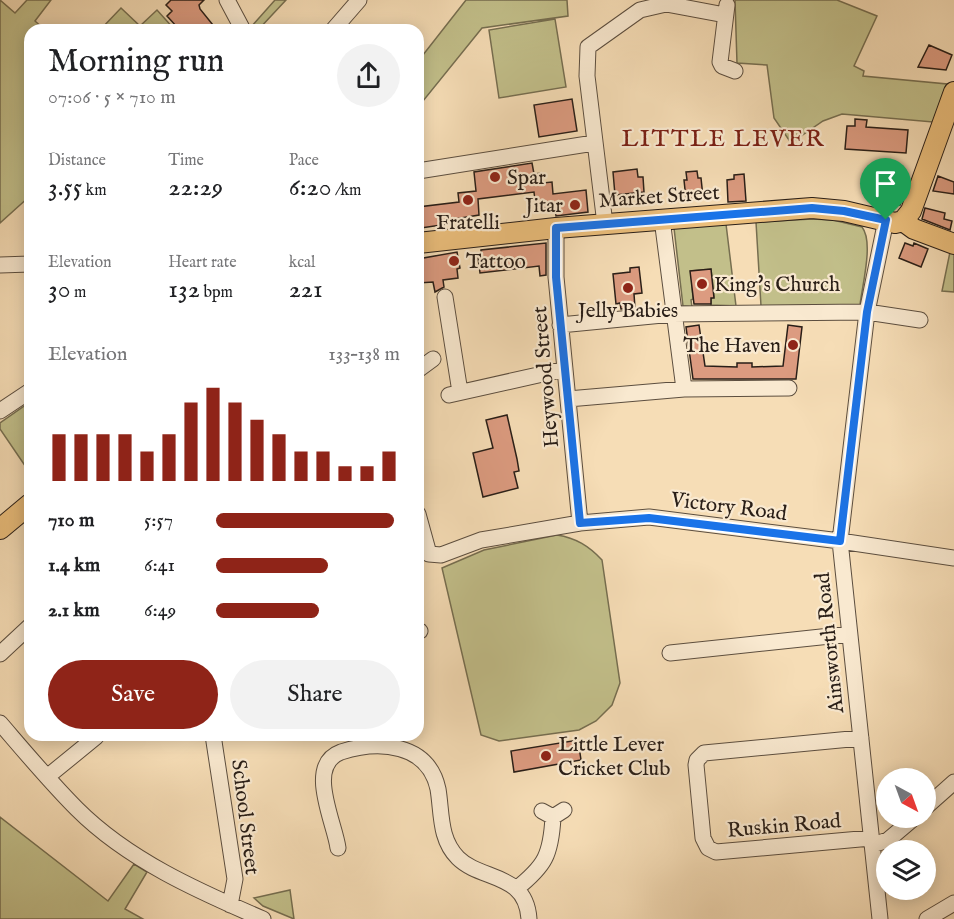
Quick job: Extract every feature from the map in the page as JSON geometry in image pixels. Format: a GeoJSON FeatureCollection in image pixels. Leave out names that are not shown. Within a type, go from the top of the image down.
{"type":"FeatureCollection","features":[{"type":"Feature","properties":{"kind":"main road"},"geometry":{"type":"LineString","coordinates":[[894,221],[911,211],[954,92]]}},
{"type":"Feature","properties":{"kind":"main road","name":"Market Street"},"geometry":{"type":"LineString","coordinates":[[424,242],[556,228],[812,208],[844,211],[894,221],[954,244]]}},
{"type":"Feature","properties":{"kind":"main road"},"geometry":{"type":"LineString","coordinates":[[0,529],[24,509]]}},
{"type":"Feature","properties":{"kind":"street"},"geometry":{"type":"LineString","coordinates":[[227,0],[240,24]]}},
{"type":"Feature","properties":{"kind":"street"},"geometry":{"type":"LineString","coordinates":[[338,24],[359,0]]}},
{"type":"Feature","properties":{"kind":"street"},"geometry":{"type":"LineString","coordinates":[[605,224],[587,76],[588,47],[640,10],[666,4],[726,10],[720,62],[722,66],[735,71]]}},
{"type":"Feature","properties":{"kind":"street"},"geometry":{"type":"LineString","coordinates":[[424,170],[594,143]]}},
{"type":"Feature","properties":{"kind":"street"},"geometry":{"type":"LineString","coordinates":[[662,219],[684,389]]}},
{"type":"Feature","properties":{"kind":"street","name":"Ainsworth Road"},"geometry":{"type":"LineString","coordinates":[[880,919],[840,541],[867,312],[894,221]]}},
{"type":"Feature","properties":{"kind":"street","name":"Heywood Street"},"geometry":{"type":"LineString","coordinates":[[556,228],[560,324],[580,523]]}},
{"type":"Feature","properties":{"kind":"street"},"geometry":{"type":"LineString","coordinates":[[0,265],[24,264]]}},
{"type":"Feature","properties":{"kind":"street"},"geometry":{"type":"LineString","coordinates":[[445,297],[454,393],[565,369]]}},
{"type":"Feature","properties":{"kind":"street"},"geometry":{"type":"LineString","coordinates":[[560,324],[673,314],[867,312],[920,320]]}},
{"type":"Feature","properties":{"kind":"street"},"geometry":{"type":"LineString","coordinates":[[568,399],[684,389],[789,388]]}},
{"type":"Feature","properties":{"kind":"street"},"geometry":{"type":"LineString","coordinates":[[0,411],[24,394]]}},
{"type":"Feature","properties":{"kind":"street","name":"Victory Road"},"geometry":{"type":"LineString","coordinates":[[424,536],[429,554],[441,555],[481,540],[580,523],[649,518],[840,541],[954,558]]}},
{"type":"Feature","properties":{"kind":"street"},"geometry":{"type":"LineString","coordinates":[[0,654],[24,632]]}},
{"type":"Feature","properties":{"kind":"street"},"geometry":{"type":"LineString","coordinates":[[670,653],[849,634]]}},
{"type":"Feature","properties":{"kind":"street"},"geometry":{"type":"LineString","coordinates":[[0,723],[78,811],[146,863],[263,919]]}},
{"type":"Feature","properties":{"kind":"street","name":"Ruskin Road"},"geometry":{"type":"LineString","coordinates":[[861,738],[704,753],[697,760],[696,765],[703,838],[708,848],[716,852],[872,842]]}},
{"type":"Feature","properties":{"kind":"street"},"geometry":{"type":"LineString","coordinates":[[47,777],[94,741]]}},
{"type":"Feature","properties":{"kind":"street","name":"School Street"},"geometry":{"type":"LineString","coordinates":[[214,741],[235,879],[230,905]]}},
{"type":"Feature","properties":{"kind":"street"},"geometry":{"type":"LineString","coordinates":[[340,837],[325,802],[324,774],[327,763],[333,756],[342,752],[381,746],[400,747],[418,756],[431,771],[437,788],[444,834],[450,849],[471,867],[503,879],[516,889],[524,901],[529,919]]}},
{"type":"Feature","properties":{"kind":"street"},"geometry":{"type":"LineString","coordinates":[[936,798],[954,782]]}},
{"type":"Feature","properties":{"kind":"street"},"geometry":{"type":"LineString","coordinates":[[516,889],[539,870],[548,856],[553,813]]}},
{"type":"Feature","properties":{"kind":"street"},"geometry":{"type":"LineString","coordinates":[[872,842],[888,840],[902,828]]}},
{"type":"Feature","properties":{"kind":"street"},"geometry":{"type":"LineString","coordinates":[[927,919],[954,903]]}},
{"type":"Feature","properties":{"kind":"shaded area"},"geometry":{"type":"Polygon","coordinates":[[[0,0],[15,13],[27,0],[51,0],[35,21],[38,24],[24,24],[24,201],[0,223],[0,0]]]}},
{"type":"Feature","properties":{"kind":"shaded area"},"geometry":{"type":"Polygon","coordinates":[[[275,0],[286,0],[264,24],[254,24],[275,0]]]}},
{"type":"Feature","properties":{"kind":"shaded area"},"geometry":{"type":"Polygon","coordinates":[[[466,0],[567,0],[568,16],[482,28],[424,100],[424,54],[466,0]]]}},
{"type":"Feature","properties":{"kind":"shaded area"},"geometry":{"type":"Polygon","coordinates":[[[735,0],[837,0],[877,16],[854,66],[864,71],[863,76],[947,84],[933,122],[842,114],[823,121],[791,143],[774,118],[767,65],[737,63],[735,0]]]}},
{"type":"Feature","properties":{"kind":"shaded area"},"geometry":{"type":"Polygon","coordinates":[[[121,8],[138,24],[106,24],[121,8]]]}},
{"type":"Feature","properties":{"kind":"shaded area"},"geometry":{"type":"Polygon","coordinates":[[[157,10],[170,24],[142,24],[157,10]]]}},
{"type":"Feature","properties":{"kind":"shaded area"},"geometry":{"type":"Polygon","coordinates":[[[555,19],[566,87],[499,98],[489,30],[555,19]]]}},
{"type":"Feature","properties":{"kind":"shaded area"},"geometry":{"type":"Polygon","coordinates":[[[833,220],[862,227],[867,243],[867,253],[860,305],[761,306],[756,222],[833,220]]]}},
{"type":"Feature","properties":{"kind":"shaded area"},"geometry":{"type":"Polygon","coordinates":[[[726,224],[736,306],[711,305],[711,298],[714,297],[711,269],[691,271],[692,307],[683,306],[674,228],[726,224]]]}},
{"type":"Feature","properties":{"kind":"shaded area"},"geometry":{"type":"Polygon","coordinates":[[[950,252],[954,253],[954,292],[942,291],[950,252]]]}},
{"type":"Feature","properties":{"kind":"shaded area"},"geometry":{"type":"Polygon","coordinates":[[[24,406],[24,464],[0,429],[0,423],[24,406]]]}},
{"type":"Feature","properties":{"kind":"shaded area"},"geometry":{"type":"Polygon","coordinates":[[[557,535],[582,543],[602,560],[620,683],[612,705],[596,721],[579,730],[499,741],[481,735],[442,568],[484,550],[557,535]]]}},
{"type":"Feature","properties":{"kind":"shaded area"},"geometry":{"type":"Polygon","coordinates":[[[0,817],[108,901],[134,864],[147,872],[125,909],[143,919],[0,919],[0,817]]]}},
{"type":"Feature","properties":{"kind":"shaded area"},"geometry":{"type":"Polygon","coordinates":[[[290,890],[294,919],[263,906],[254,898],[290,890]]]}},
{"type":"Feature","properties":{"kind":"building"},"geometry":{"type":"Polygon","coordinates":[[[171,0],[204,0],[199,5],[200,9],[212,24],[174,24],[167,16],[172,11],[166,5],[171,0]]]}},
{"type":"Feature","properties":{"kind":"building"},"geometry":{"type":"Polygon","coordinates":[[[929,45],[952,55],[946,70],[918,67],[929,45]]]}},
{"type":"Feature","properties":{"kind":"building"},"geometry":{"type":"Polygon","coordinates":[[[572,99],[577,131],[539,137],[534,105],[572,99]]]}},
{"type":"Feature","properties":{"kind":"building"},"geometry":{"type":"Polygon","coordinates":[[[855,119],[867,120],[866,127],[908,130],[906,153],[845,149],[847,126],[855,126],[855,119]]]}},
{"type":"Feature","properties":{"kind":"building"},"geometry":{"type":"Polygon","coordinates":[[[532,163],[534,174],[542,173],[543,183],[552,182],[553,194],[586,190],[588,212],[556,216],[555,207],[536,209],[534,192],[478,199],[479,215],[454,219],[455,223],[424,228],[424,206],[459,202],[458,193],[476,191],[474,172],[532,163]]]}},
{"type":"Feature","properties":{"kind":"building"},"geometry":{"type":"Polygon","coordinates":[[[637,169],[638,177],[643,177],[644,192],[615,195],[613,172],[637,169]]]}},
{"type":"Feature","properties":{"kind":"building"},"geometry":{"type":"Polygon","coordinates":[[[697,171],[698,178],[701,178],[703,197],[686,199],[684,180],[687,180],[686,172],[697,171]]]}},
{"type":"Feature","properties":{"kind":"building"},"geometry":{"type":"Polygon","coordinates":[[[744,174],[746,201],[728,202],[727,180],[734,179],[734,175],[744,174]]]}},
{"type":"Feature","properties":{"kind":"building"},"geometry":{"type":"Polygon","coordinates":[[[938,176],[954,182],[954,194],[933,191],[938,176]]]}},
{"type":"Feature","properties":{"kind":"building"},"geometry":{"type":"Polygon","coordinates":[[[884,187],[906,189],[900,205],[883,204],[884,187]]]}},
{"type":"Feature","properties":{"kind":"building"},"geometry":{"type":"Polygon","coordinates":[[[925,208],[945,213],[944,219],[952,221],[950,230],[922,219],[925,208]]]}},
{"type":"Feature","properties":{"kind":"building"},"geometry":{"type":"Polygon","coordinates":[[[546,243],[546,275],[540,276],[539,266],[480,273],[478,258],[481,257],[481,250],[546,243]]]}},
{"type":"Feature","properties":{"kind":"building"},"geometry":{"type":"Polygon","coordinates":[[[905,243],[913,246],[914,243],[928,249],[921,267],[899,258],[905,243]]]}},
{"type":"Feature","properties":{"kind":"building"},"geometry":{"type":"Polygon","coordinates":[[[457,252],[460,268],[457,269],[458,278],[443,280],[444,287],[435,292],[433,282],[424,283],[424,258],[457,252]]]}},
{"type":"Feature","properties":{"kind":"building","name":"Jelly Babies"},"geometry":{"type":"Polygon","coordinates":[[[639,267],[642,293],[634,294],[635,308],[621,309],[620,303],[616,304],[613,274],[630,272],[630,268],[639,267]]]}},
{"type":"Feature","properties":{"kind":"building","name":"King's Church"},"geometry":{"type":"Polygon","coordinates":[[[711,269],[714,298],[711,298],[711,304],[694,304],[690,271],[711,269]]]}},
{"type":"Feature","properties":{"kind":"building","name":"The Haven"},"geometry":{"type":"Polygon","coordinates":[[[699,325],[705,366],[737,367],[737,363],[752,363],[752,367],[783,366],[788,325],[802,327],[796,379],[693,379],[686,327],[699,325]]]}},
{"type":"Feature","properties":{"kind":"building"},"geometry":{"type":"Polygon","coordinates":[[[507,415],[519,471],[514,472],[518,488],[483,497],[473,453],[493,448],[486,420],[507,415]]]}},
{"type":"Feature","properties":{"kind":"building","name":"Little Lever Cricket Club"},"geometry":{"type":"Polygon","coordinates":[[[578,740],[581,760],[514,772],[511,751],[578,740]]]}},
{"type":"Feature","properties":{"kind":"place","name":"Spar"},"geometry":{"type":"Point","coordinates":[495,177]}},
{"type":"Feature","properties":{"kind":"place","name":"Fratelli"},"geometry":{"type":"Point","coordinates":[468,200]}},
{"type":"Feature","properties":{"kind":"place","name":"Jitar"},"geometry":{"type":"Point","coordinates":[575,205]}},
{"type":"Feature","properties":{"kind":"place","name":"Tattoo"},"geometry":{"type":"Point","coordinates":[454,261]}},
{"type":"Feature","properties":{"kind":"place","name":"King's Church"},"geometry":{"type":"Point","coordinates":[702,284]}},
{"type":"Feature","properties":{"kind":"place","name":"Jelly Babies"},"geometry":{"type":"Point","coordinates":[628,288]}},
{"type":"Feature","properties":{"kind":"place","name":"The Haven"},"geometry":{"type":"Point","coordinates":[793,345]}},
{"type":"Feature","properties":{"kind":"place","name":"Little Lever Cricket Club"},"geometry":{"type":"Point","coordinates":[546,756]}},
{"type":"Feature","properties":{"kind":"district","name":"LITTLE LEVER"},"geometry":{"type":"Point","coordinates":[723,138]}},
{"type":"Feature","properties":{"kind":"route"},"geometry":{"type":"LineString","coordinates":[[812,208],[844,211],[886,220],[867,312],[840,541],[681,520],[649,518],[580,523],[556,277],[556,228],[812,208]]}}]}
